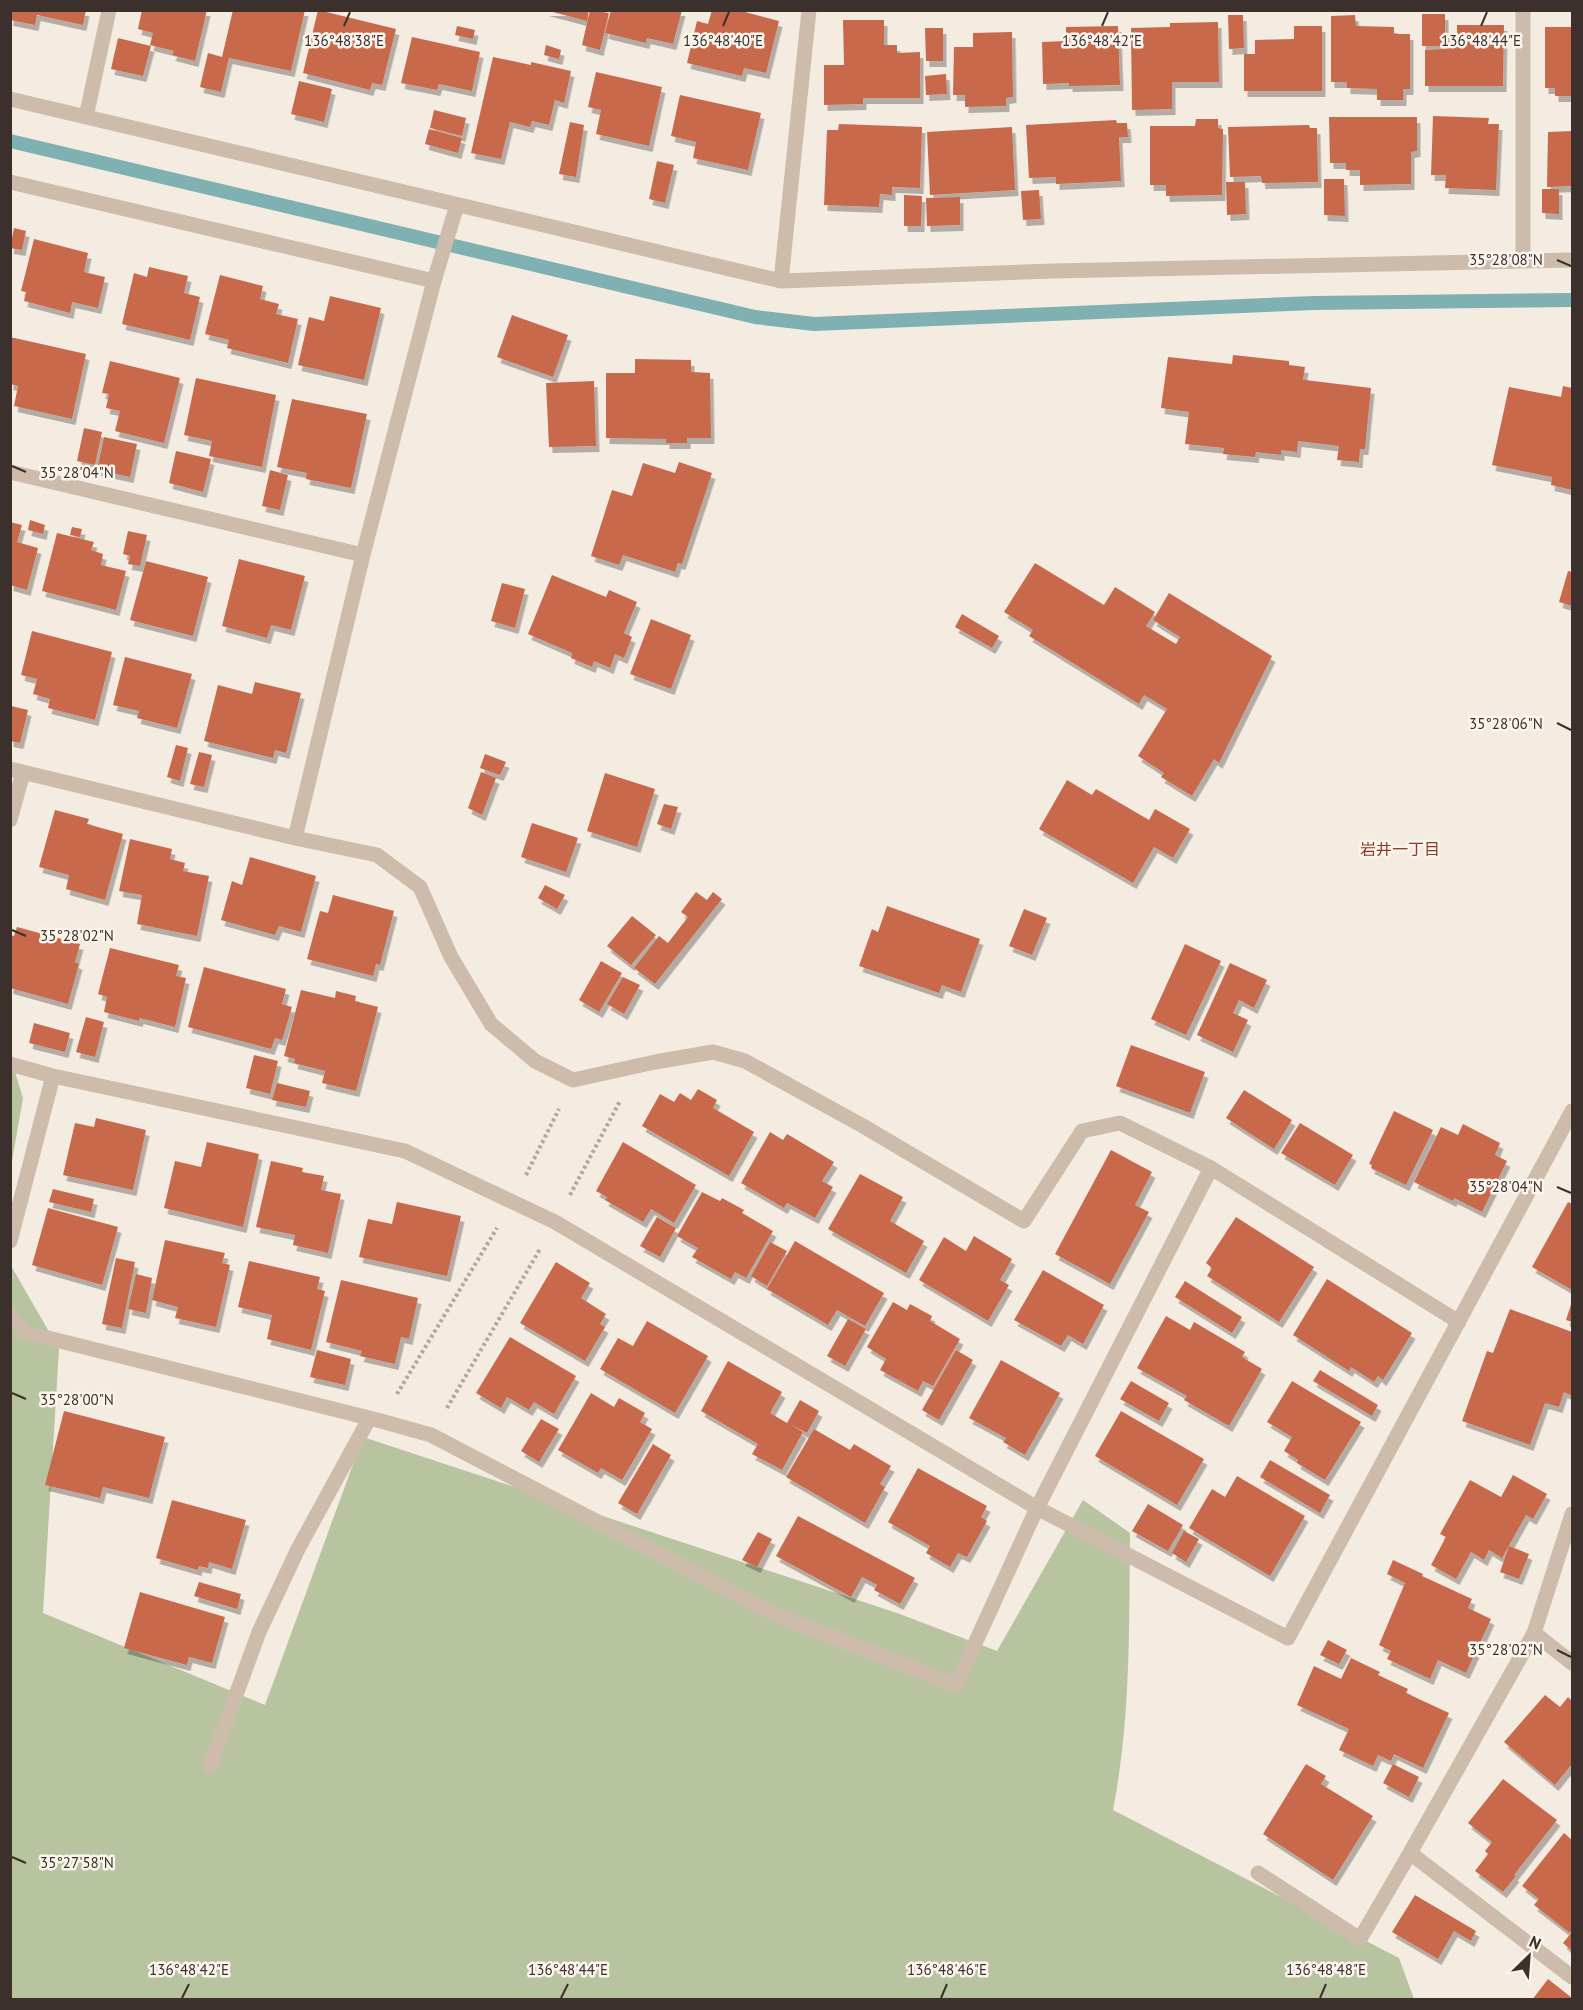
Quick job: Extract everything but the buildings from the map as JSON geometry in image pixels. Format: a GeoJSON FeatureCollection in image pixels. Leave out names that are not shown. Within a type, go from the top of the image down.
{"type":"FeatureCollection","features":[{"type":"Feature","properties":{"kind":"street"},"geometry":{"type":"LineString","coordinates":[[86,117],[110,10]]}},
{"type":"Feature","properties":{"kind":"street"},"geometry":{"type":"LineString","coordinates":[[781,281],[809,10]]}},
{"type":"Feature","properties":{"kind":"street"},"geometry":{"type":"LineString","coordinates":[[1523,10],[1523,261]]}},
{"type":"Feature","properties":{"kind":"street"},"geometry":{"type":"LineString","coordinates":[[10,99],[781,281],[1053,270],[1572,260]]}},
{"type":"Feature","properties":{"kind":"street"},"geometry":{"type":"LineString","coordinates":[[10,182],[434,281]]}},
{"type":"Feature","properties":{"kind":"street"},"geometry":{"type":"LineString","coordinates":[[295,838],[363,555],[439,261],[457,205]]}},
{"type":"Feature","properties":{"kind":"street"},"geometry":{"type":"LineString","coordinates":[[10,472],[363,555]]}},
{"type":"Feature","properties":{"kind":"street"},"geometry":{"type":"LineString","coordinates":[[10,820],[17,771],[295,838],[377,855],[420,886],[451,957],[491,1024],[535,1061],[573,1080],[713,1052],[745,1061],[863,1126],[1024,1221],[1082,1131],[1120,1123],[1211,1168],[1459,1322]]}},
{"type":"Feature","properties":{"kind":"street"},"geometry":{"type":"LineString","coordinates":[[10,1064],[54,1076],[405,1150],[555,1222],[1037,1508],[1288,1638],[1572,1111]]}},
{"type":"Feature","properties":{"kind":"street"},"geometry":{"type":"LineString","coordinates":[[10,1240],[54,1076]]}},
{"type":"Feature","properties":{"kind":"street"},"geometry":{"type":"LineString","coordinates":[[10,1314],[24,1332],[431,1435],[776,1615],[956,1685],[1037,1508],[1211,1168]]}},
{"type":"Feature","properties":{"kind":"street"},"geometry":{"type":"LineString","coordinates":[[210,1766],[259,1632],[298,1549],[375,1420]]}},
{"type":"Feature","properties":{"kind":"street"},"geometry":{"type":"LineString","coordinates":[[1258,1873],[1360,1940],[1534,1633],[1572,1514]]}},
{"type":"Feature","properties":{"kind":"street"},"geometry":{"type":"LineString","coordinates":[[1534,1633],[1572,1664]]}},
{"type":"Feature","properties":{"kind":"street"},"geometry":{"type":"LineString","coordinates":[[1410,1853],[1572,1977]]}},
{"type":"Feature","properties":{"kind":"path"},"geometry":{"type":"LineString","coordinates":[[375,1420],[513,1202],[573,1080]]}},
{"type":"Feature","properties":{"kind":"green space"},"geometry":{"type":"Polygon","coordinates":[[[11,1059],[23,1098],[11,1167],[11,1059]]]}},
{"type":"Feature","properties":{"kind":"green space"},"geometry":{"type":"Polygon","coordinates":[[[10,1264],[59,1349],[43,1613],[265,1705],[363,1437],[897,1613],[997,1651],[1083,1500],[1130,1533],[1126,1707],[1113,1810],[1399,1958],[1414,1999],[11,1999],[10,1264]]]}},
{"type":"Feature","properties":{"kind":"waterway"},"geometry":{"type":"LineString","coordinates":[[10,141],[755,317],[814,324],[1314,303],[1572,300]]}},
{"type":"Feature","properties":{"kind":"district","name":"岩井一丁目"},"geometry":{"type":"Point","coordinates":[1400,849]}}]}
